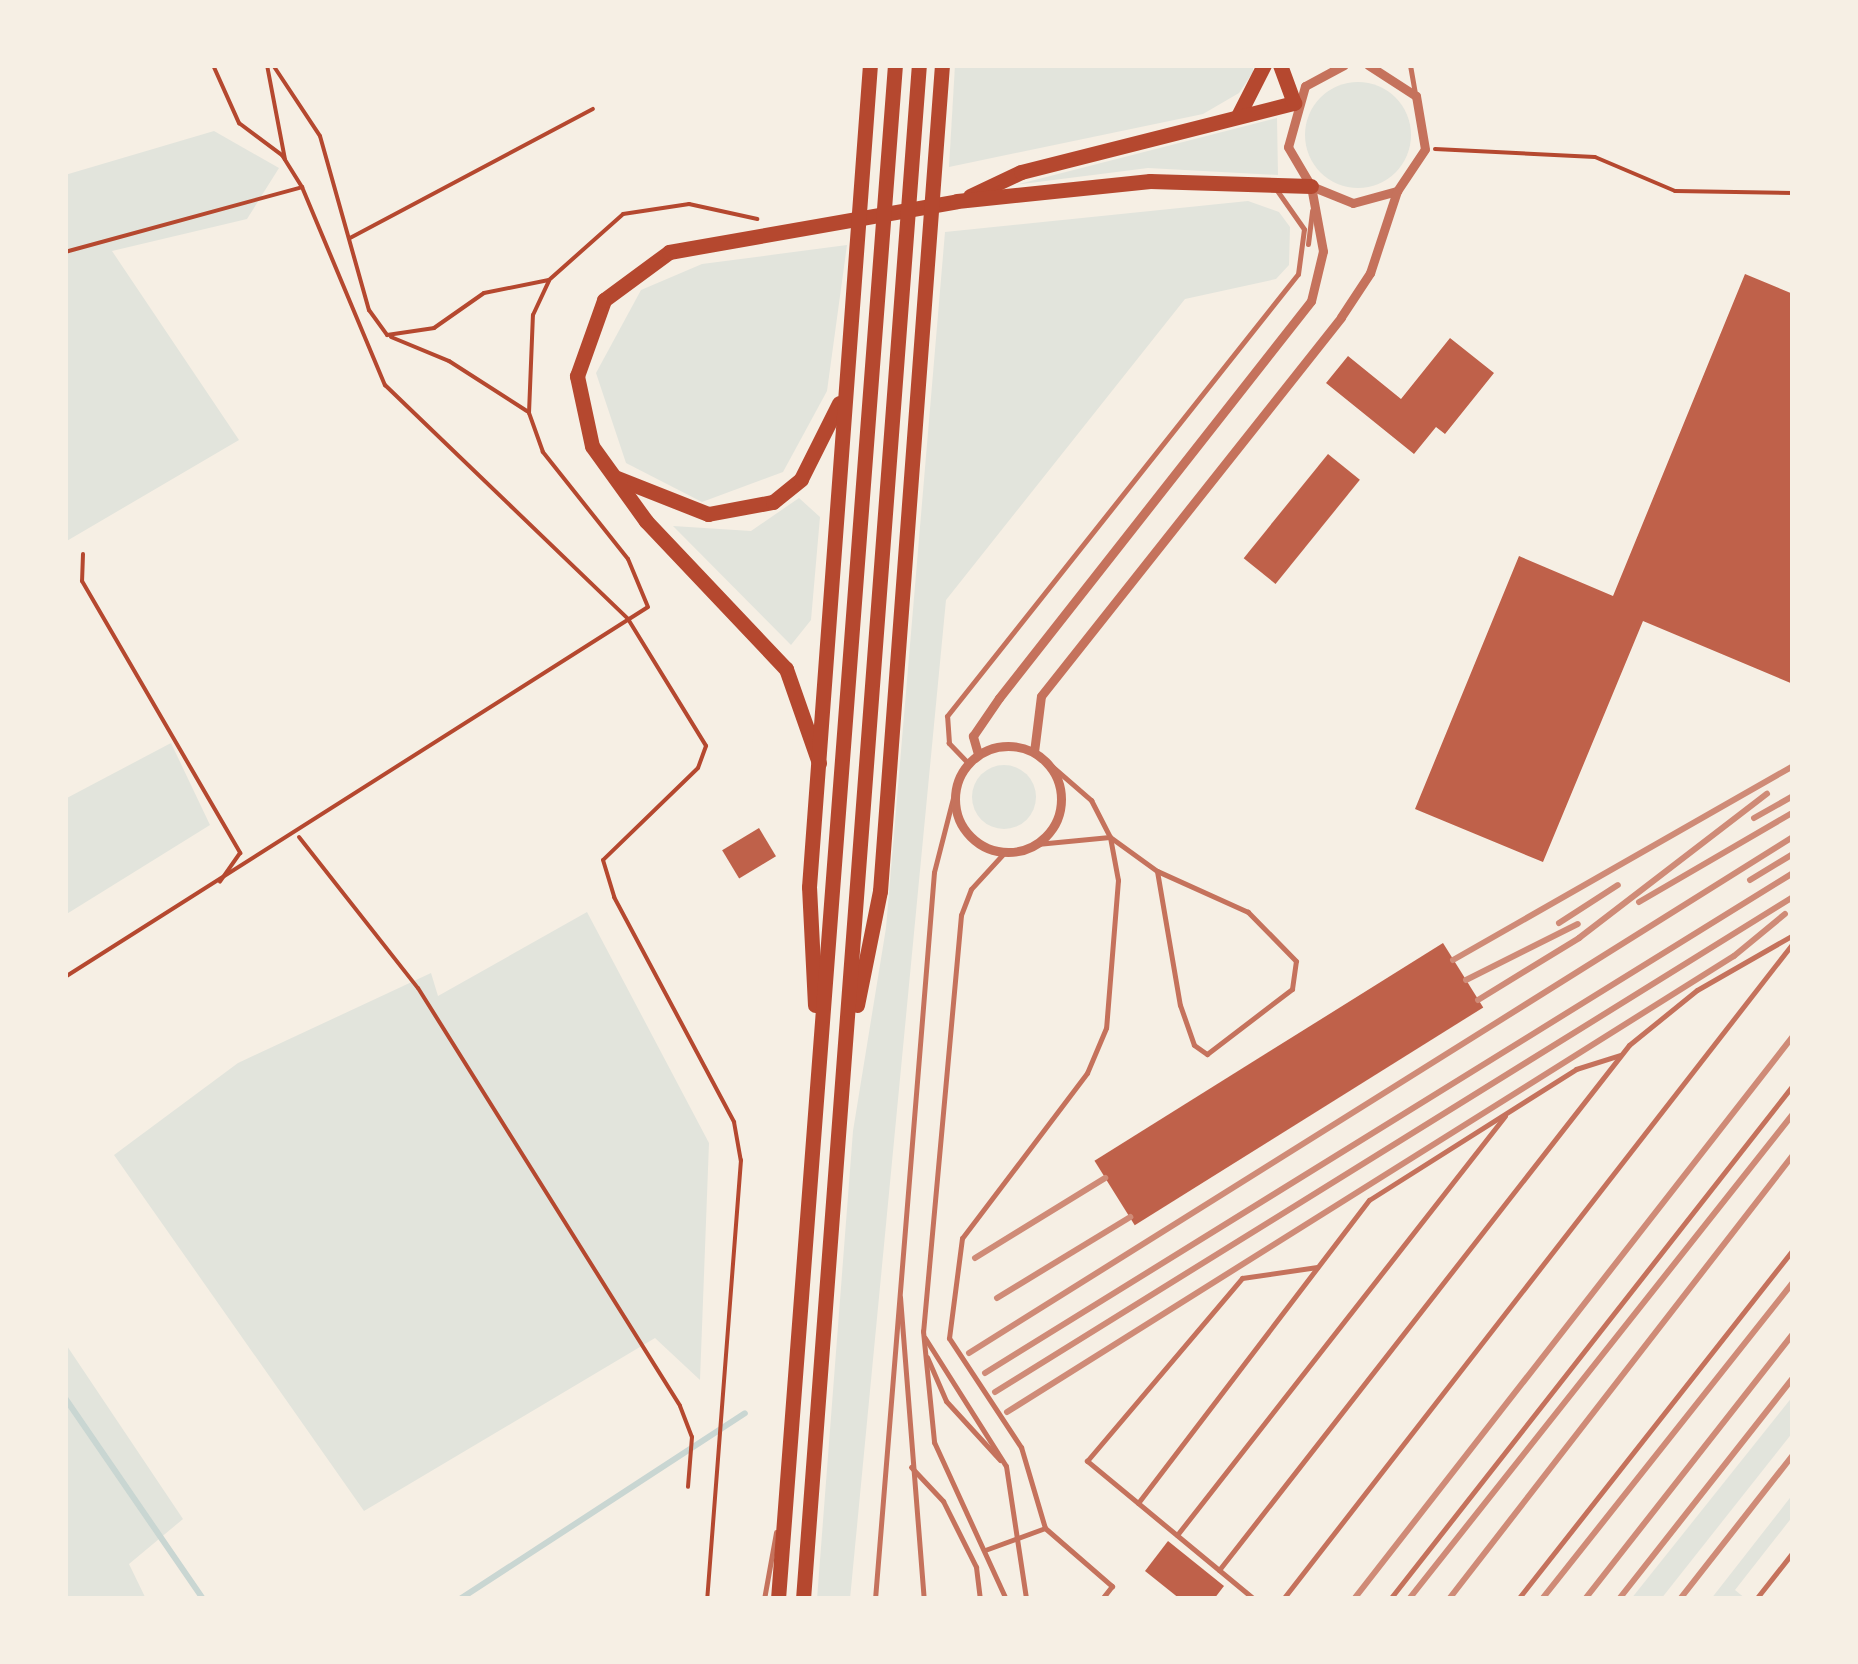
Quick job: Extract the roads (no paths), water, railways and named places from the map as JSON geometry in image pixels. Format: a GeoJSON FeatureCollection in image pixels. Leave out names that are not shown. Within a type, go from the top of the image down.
{"type":"FeatureCollection","features":[{"type":"Feature","properties":{"kind":"highway"},"geometry":{"type":"LineString","coordinates":[[818,1069],[809,887],[870,65]]}},
{"type":"Feature","properties":{"kind":"highway"},"geometry":{"type":"LineString","coordinates":[[778,1599],[895,65]]}},
{"type":"Feature","properties":{"kind":"highway"},"geometry":{"type":"LineString","coordinates":[[803,1599],[919,65]]}},
{"type":"Feature","properties":{"kind":"highway"},"geometry":{"type":"LineString","coordinates":[[1238,116],[1264,65]]}},
{"type":"Feature","properties":{"kind":"highway"},"geometry":{"type":"LineString","coordinates":[[957,202],[1022,172],[1294,103],[1280,65]]}},
{"type":"Feature","properties":{"kind":"highway"},"geometry":{"type":"LineString","coordinates":[[844,1073],[880,891],[942,68]]}},
{"type":"Feature","properties":{"kind":"highway"},"geometry":{"type":"LineString","coordinates":[[819,763],[786,668],[610,474],[579,412],[576,376],[604,300],[669,252],[957,202],[1150,180],[1270,183],[1312,189]]}},
{"type":"Feature","properties":{"kind":"highway"},"geometry":{"type":"LineString","coordinates":[[610,474],[708,514],[773,502],[802,478],[845,389]]}},
{"type":"Feature","properties":{"kind":"street"},"geometry":{"type":"LineString","coordinates":[[978,754],[973,736],[999,698],[1311,301],[1323,264],[1312,189],[1288,147],[1294,103],[1319,74],[1344,65]]}},
{"type":"Feature","properties":{"kind":"street"},"geometry":{"type":"LineString","coordinates":[[1034,752],[1041,696],[1341,317],[1370,273],[1397,190],[1425,149],[1416,96],[1368,65]]}},
{"type":"Feature","properties":{"kind":"street"},"geometry":{"type":"LineString","coordinates":[[1312,189],[1354,203],[1397,190]]}},
{"type":"Feature","properties":{"kind":"street"},"geometry":{"type":"LineString","coordinates":[[1009,745],[1034,752],[1046,762],[1062,798],[1038,844],[1004,853],[965,831],[955,790],[968,763],[978,754],[1009,745]]}},
{"type":"Feature","properties":{"kind":"lane"},"geometry":{"type":"LineString","coordinates":[[1410,65],[1416,96]]}},
{"type":"Feature","properties":{"kind":"lane"},"geometry":{"type":"LineString","coordinates":[[1270,183],[1294,208],[1307,252]]}},
{"type":"Feature","properties":{"kind":"lane"},"geometry":{"type":"LineString","coordinates":[[968,763],[949,743],[946,716],[1307,252],[1312,189]]}},
{"type":"Feature","properties":{"kind":"lane"},"geometry":{"type":"LineString","coordinates":[[1046,762],[1091,800],[1110,836],[1118,880],[1106,1028],[1062,1105],[957,1248],[950,1338],[1021,1447],[1044,1528],[1112,1586],[1102,1599]]}},
{"type":"Feature","properties":{"kind":"lane"},"geometry":{"type":"LineString","coordinates":[[875,1599],[934,872],[955,790]]}},
{"type":"Feature","properties":{"kind":"lane"},"geometry":{"type":"LineString","coordinates":[[1038,844],[1110,836],[1157,872],[1226,898],[1296,961],[1292,988],[1207,1054],[1180,1005],[1157,872]]}},
{"type":"Feature","properties":{"kind":"lane"},"geometry":{"type":"LineString","coordinates":[[1004,853],[970,889],[962,915],[923,1330],[934,1442],[1006,1599]]}},
{"type":"Feature","properties":{"kind":"lane"},"geometry":{"type":"LineString","coordinates":[[1219,1570],[1621,1055],[1697,990],[1793,935]]}},
{"type":"Feature","properties":{"kind":"lane"},"geometry":{"type":"LineString","coordinates":[[1283,1599],[1793,943]]}},
{"type":"Feature","properties":{"kind":"lane"},"geometry":{"type":"LineString","coordinates":[[1138,1503],[1368,1200],[1576,1069],[1621,1055]]}},
{"type":"Feature","properties":{"kind":"lane"},"geometry":{"type":"LineString","coordinates":[[1390,1599],[1793,1085]]}},
{"type":"Feature","properties":{"kind":"lane"},"geometry":{"type":"LineString","coordinates":[[1177,1535],[1508,1112]]}},
{"type":"Feature","properties":{"kind":"lane"},"geometry":{"type":"LineString","coordinates":[[1518,1599],[1793,1250]]}},
{"type":"Feature","properties":{"kind":"lane"},"geometry":{"type":"LineString","coordinates":[[1254,1599],[1087,1461],[1242,1278],[1320,1267]]}},
{"type":"Feature","properties":{"kind":"lane"},"geometry":{"type":"LineString","coordinates":[[898,1289],[912,1384],[909,1465],[926,1537],[924,1599]]}},
{"type":"Feature","properties":{"kind":"lane"},"geometry":{"type":"LineString","coordinates":[[923,1330],[1006,1466],[1026,1599]]}},
{"type":"Feature","properties":{"kind":"lane"},"geometry":{"type":"LineString","coordinates":[[923,1330],[938,1389],[1006,1466]]}},
{"type":"Feature","properties":{"kind":"lane"},"geometry":{"type":"LineString","coordinates":[[909,1465],[944,1501],[976,1567],[980,1599]]}},
{"type":"Feature","properties":{"kind":"lane"},"geometry":{"type":"LineString","coordinates":[[764,1599],[786,1506]]}},
{"type":"Feature","properties":{"kind":"lane"},"geometry":{"type":"LineString","coordinates":[[985,1550],[1019,1534],[1044,1528]]}},
{"type":"Feature","properties":{"kind":"lane"},"geometry":{"type":"LineString","coordinates":[[1756,1599],[1793,1552]]}},
{"type":"Feature","properties":{"kind":"waterway"},"geometry":{"type":"LineString","coordinates":[[65,1398],[203,1599]]}},
{"type":"Feature","properties":{"kind":"waterway"},"geometry":{"type":"LineString","coordinates":[[460,1599],[745,1413]]}},
{"type":"Feature","properties":{"kind":"railway"},"geometry":{"type":"LineString","coordinates":[[1453,960],[1793,766]]}},
{"type":"Feature","properties":{"kind":"railway"},"geometry":{"type":"LineString","coordinates":[[1478,1000],[1579,938],[1767,794]]}},
{"type":"Feature","properties":{"kind":"railway"},"geometry":{"type":"LineString","coordinates":[[1754,818],[1793,796]]}},
{"type":"Feature","properties":{"kind":"railway"},"geometry":{"type":"LineString","coordinates":[[1639,902],[1790,814]]}},
{"type":"Feature","properties":{"kind":"railway"},"geometry":{"type":"LineString","coordinates":[[969,1353],[1793,837]]}},
{"type":"Feature","properties":{"kind":"railway"},"geometry":{"type":"LineString","coordinates":[[1750,880],[1793,854]]}},
{"type":"Feature","properties":{"kind":"railway"},"geometry":{"type":"LineString","coordinates":[[985,1373],[1793,873]]}},
{"type":"Feature","properties":{"kind":"railway"},"geometry":{"type":"LineString","coordinates":[[1559,923],[1618,885]]}},
{"type":"Feature","properties":{"kind":"railway"},"geometry":{"type":"LineString","coordinates":[[995,1392],[1793,897]]}},
{"type":"Feature","properties":{"kind":"railway"},"geometry":{"type":"LineString","coordinates":[[1007,1412],[1734,956],[1785,914]]}},
{"type":"Feature","properties":{"kind":"railway"},"geometry":{"type":"LineString","coordinates":[[1466,980],[1578,924]]}},
{"type":"Feature","properties":{"kind":"railway"},"geometry":{"type":"LineString","coordinates":[[1354,1599],[1793,1036]]}},
{"type":"Feature","properties":{"kind":"railway"},"geometry":{"type":"LineString","coordinates":[[1409,1599],[1793,1114]]}},
{"type":"Feature","properties":{"kind":"railway"},"geometry":{"type":"LineString","coordinates":[[1449,1599],[1793,1155]]}},
{"type":"Feature","properties":{"kind":"railway"},"geometry":{"type":"LineString","coordinates":[[975,1258],[1105,1178]]}},
{"type":"Feature","properties":{"kind":"railway"},"geometry":{"type":"LineString","coordinates":[[997,1298],[1130,1217]]}},
{"type":"Feature","properties":{"kind":"railway"},"geometry":{"type":"LineString","coordinates":[[1542,1599],[1793,1282]]}},
{"type":"Feature","properties":{"kind":"railway"},"geometry":{"type":"LineString","coordinates":[[1585,1599],[1793,1334]]}},
{"type":"Feature","properties":{"kind":"railway"},"geometry":{"type":"LineString","coordinates":[[1619,1599],[1793,1378]]}},
{"type":"Feature","properties":{"kind":"railway"},"geometry":{"type":"LineString","coordinates":[[1680,1599],[1793,1455]]}}]}
